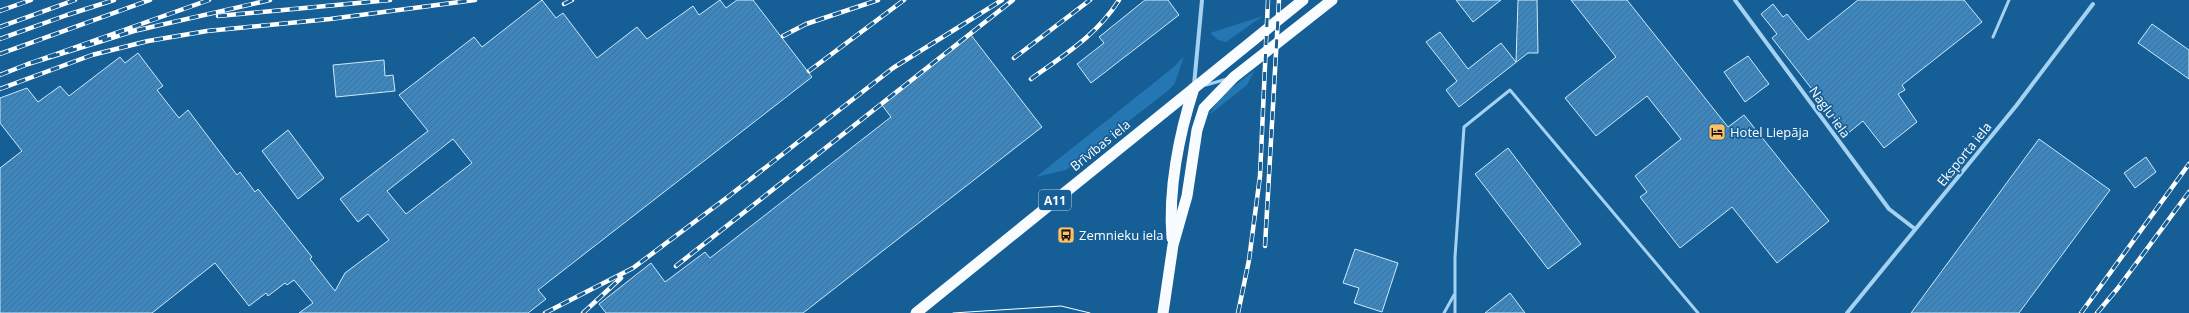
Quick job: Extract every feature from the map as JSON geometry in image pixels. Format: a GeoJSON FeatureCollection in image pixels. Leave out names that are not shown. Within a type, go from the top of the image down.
{"type":"FeatureCollection","features":[{"type":"Feature","properties":{"kind":"highway","name":"Brīvības iela"},"geometry":{"type":"LineString","coordinates":[[916,313],[1303,0]]}},
{"type":"Feature","properties":{"kind":"highway"},"geometry":{"type":"LineString","coordinates":[[1163,313],[1173,245],[1187,196],[1197,130],[1204,108],[1234,77],[1332,0]]}},
{"type":"Feature","properties":{"kind":"highway"},"geometry":{"type":"LineString","coordinates":[[1173,245],[1170,218],[1179,142],[1194,88]]}},
{"type":"Feature","properties":{"kind":"street"},"geometry":{"type":"LineString","coordinates":[[1194,88],[1202,0]]}},
{"type":"Feature","properties":{"kind":"street","name":"Naglu iela"},"geometry":{"type":"LineString","coordinates":[[1735,0],[1888,209],[1914,229]]}},
{"type":"Feature","properties":{"kind":"street","name":"Eksporta iela"},"geometry":{"type":"LineString","coordinates":[[1847,313],[1914,229],[2016,106],[2092,2]]}},
{"type":"Feature","properties":{"kind":"lane"},"geometry":{"type":"LineString","coordinates":[[1993,37],[2009,0]]}},
{"type":"Feature","properties":{"kind":"lane"},"geometry":{"type":"LineString","coordinates":[[1194,88],[1234,77]]}},
{"type":"Feature","properties":{"kind":"lane"},"geometry":{"type":"LineString","coordinates":[[1455,313],[1455,257],[1464,127],[1510,90],[1698,313]]}},
{"type":"Feature","properties":{"kind":"lane"},"geometry":{"type":"LineString","coordinates":[[1444,313],[1455,293]]}},
{"type":"Feature","properties":{"kind":"shaded area"},"geometry":{"type":"Polygon","coordinates":[[[1263,16],[1226,42],[1218,40],[1210,33],[1263,16]]]}},
{"type":"Feature","properties":{"kind":"shaded area"},"geometry":{"type":"Polygon","coordinates":[[[1184,56],[1175,83],[1170,89],[1066,170],[1036,177],[1175,66],[1184,56]]]}},
{"type":"Feature","properties":{"kind":"shaded area"},"geometry":{"type":"Polygon","coordinates":[[[1255,70],[1247,85],[1209,115],[1221,96],[1255,70]]]}},
{"type":"Feature","properties":{"kind":"building"},"geometry":{"type":"Polygon","coordinates":[[[542,0],[556,18],[563,13],[597,58],[637,27],[647,39],[693,6],[699,15],[720,0],[726,8],[737,0],[753,0],[812,77],[538,290],[546,299],[528,313],[299,313],[313,303],[294,280],[287,285],[285,283],[268,296],[266,293],[249,306],[215,263],[152,313],[0,313],[0,168],[22,151],[0,123],[0,98],[27,88],[38,102],[60,86],[69,96],[120,57],[125,63],[138,53],[163,86],[157,90],[179,118],[188,110],[237,175],[240,172],[255,192],[258,189],[312,257],[310,259],[335,291],[345,273],[389,240],[368,214],[358,222],[340,199],[428,131],[399,95],[474,37],[482,47],[542,0]],[[453,139],[387,191],[406,214],[472,163],[453,139]]]}},
{"type":"Feature","properties":{"kind":"building"},"geometry":{"type":"Polygon","coordinates":[[[1145,0],[1168,0],[1179,15],[1091,83],[1077,64],[1104,43],[1099,37],[1145,0]]]}},
{"type":"Feature","properties":{"kind":"building"},"geometry":{"type":"Polygon","coordinates":[[[1456,0],[1501,0],[1473,22],[1456,0]]]}},
{"type":"Feature","properties":{"kind":"building"},"geometry":{"type":"Polygon","coordinates":[[[1518,0],[1537,0],[1538,53],[1528,53],[1459,107],[1446,90],[1457,81],[1426,42],[1440,32],[1468,69],[1501,43],[1516,62],[1518,0]]]}},
{"type":"Feature","properties":{"kind":"building","name":"Hotel Liepāja"},"geometry":{"type":"Polygon","coordinates":[[[1571,0],[1627,0],[1728,127],[1744,115],[1829,221],[1777,263],[1732,207],[1680,248],[1640,197],[1647,192],[1635,176],[1681,139],[1647,96],[1596,136],[1565,98],[1616,57],[1571,0]]]}},
{"type":"Feature","properties":{"kind":"building"},"geometry":{"type":"Polygon","coordinates":[[[1858,0],[1964,0],[1982,22],[1902,85],[1905,90],[1898,94],[1917,122],[1884,148],[1863,121],[1847,134],[1772,38],[1777,34],[1761,14],[1773,4],[1783,17],[1787,14],[1808,40],[1858,0]]]}},
{"type":"Feature","properties":{"kind":"building"},"geometry":{"type":"Polygon","coordinates":[[[2152,24],[2189,50],[2189,79],[2138,43],[2152,24]]]}},
{"type":"Feature","properties":{"kind":"building"},"geometry":{"type":"Polygon","coordinates":[[[971,35],[1042,127],[803,313],[606,313],[599,304],[651,263],[665,282],[705,252],[710,258],[891,117],[882,105],[971,35]]]}},
{"type":"Feature","properties":{"kind":"building"},"geometry":{"type":"Polygon","coordinates":[[[1748,56],[1769,84],[1745,102],[1724,72],[1748,56]]]}},
{"type":"Feature","properties":{"kind":"building"},"geometry":{"type":"Polygon","coordinates":[[[384,60],[385,76],[393,75],[395,91],[336,97],[333,65],[384,60]]]}},
{"type":"Feature","properties":{"kind":"building"},"geometry":{"type":"Polygon","coordinates":[[[288,130],[324,178],[298,199],[262,151],[288,130]]]}},
{"type":"Feature","properties":{"kind":"building"},"geometry":{"type":"Polygon","coordinates":[[[2039,139],[2110,190],[2019,313],[1911,313],[2039,139]]]}},
{"type":"Feature","properties":{"kind":"building"},"geometry":{"type":"Polygon","coordinates":[[[1508,148],[1581,244],[1548,269],[1475,174],[1508,148]]]}},
{"type":"Feature","properties":{"kind":"building"},"geometry":{"type":"Polygon","coordinates":[[[2146,157],[2156,172],[2135,188],[2124,173],[2146,157]]]}},
{"type":"Feature","properties":{"kind":"building"},"geometry":{"type":"Polygon","coordinates":[[[1355,249],[1398,263],[1382,312],[1354,303],[1359,288],[1343,283],[1355,249]]]}},
{"type":"Feature","properties":{"kind":"building"},"geometry":{"type":"Polygon","coordinates":[[[1510,293],[1525,313],[1485,313],[1510,293]]]}},
{"type":"Feature","properties":{"kind":"tram line"},"geometry":{"type":"LineString","coordinates":[[953,313],[1061,306],[1090,313]]}},
{"type":"Feature","properties":{"kind":"railway"},"geometry":{"type":"LineString","coordinates":[[0,11],[31,0]]}},
{"type":"Feature","properties":{"kind":"railway"},"geometry":{"type":"LineString","coordinates":[[0,27],[75,0]]}},
{"type":"Feature","properties":{"kind":"railway"},"geometry":{"type":"LineString","coordinates":[[0,39],[114,0]]}},
{"type":"Feature","properties":{"kind":"railway"},"geometry":{"type":"LineString","coordinates":[[0,54],[150,0]]}},
{"type":"Feature","properties":{"kind":"railway"},"geometry":{"type":"LineString","coordinates":[[209,0],[28,64],[134,31],[270,0]]}},
{"type":"Feature","properties":{"kind":"railway"},"geometry":{"type":"LineString","coordinates":[[218,16],[390,0]]}},
{"type":"Feature","properties":{"kind":"railway"},"geometry":{"type":"LineString","coordinates":[[0,89],[92,55],[148,41],[207,31],[330,19],[475,0]]}},
{"type":"Feature","properties":{"kind":"railway"},"geometry":{"type":"LineString","coordinates":[[564,4],[572,0]]}},
{"type":"Feature","properties":{"kind":"railway"},"geometry":{"type":"LineString","coordinates":[[783,36],[806,24],[878,0]]}},
{"type":"Feature","properties":{"kind":"railway"},"geometry":{"type":"LineString","coordinates":[[809,71],[904,0]]}},
{"type":"Feature","properties":{"kind":"railway"},"geometry":{"type":"LineString","coordinates":[[545,313],[633,268],[729,196],[893,68],[1002,0]]}},
{"type":"Feature","properties":{"kind":"railway"},"geometry":{"type":"LineString","coordinates":[[676,266],[1013,0]]}},
{"type":"Feature","properties":{"kind":"railway"},"geometry":{"type":"LineString","coordinates":[[1014,58],[1090,0]]}},
{"type":"Feature","properties":{"kind":"railway"},"geometry":{"type":"LineString","coordinates":[[1031,79],[1079,44],[1101,24],[1119,0]]}},
{"type":"Feature","properties":{"kind":"railway"},"geometry":{"type":"LineString","coordinates":[[1238,313],[1249,260],[1260,176],[1268,0]]}},
{"type":"Feature","properties":{"kind":"railway"},"geometry":{"type":"LineString","coordinates":[[1265,246],[1279,0]]}},
{"type":"Feature","properties":{"kind":"railway"},"geometry":{"type":"LineString","coordinates":[[0,75],[28,64]]}},
{"type":"Feature","properties":{"kind":"railway"},"geometry":{"type":"LineString","coordinates":[[2081,313],[2189,164]]}},
{"type":"Feature","properties":{"kind":"railway"},"geometry":{"type":"LineString","coordinates":[[2097,313],[2118,288],[2189,192]]}},
{"type":"Feature","properties":{"kind":"railway"},"geometry":{"type":"LineString","coordinates":[[583,313],[621,278]]}},
{"type":"Feature","properties":{"kind":"place","name":"Hotel Liepāja"},"geometry":{"type":"Point","coordinates":[1717,132]}},
{"type":"Feature","properties":{"kind":"place","name":"Zemnieku iela"},"geometry":{"type":"Point","coordinates":[1066,235]}}]}
